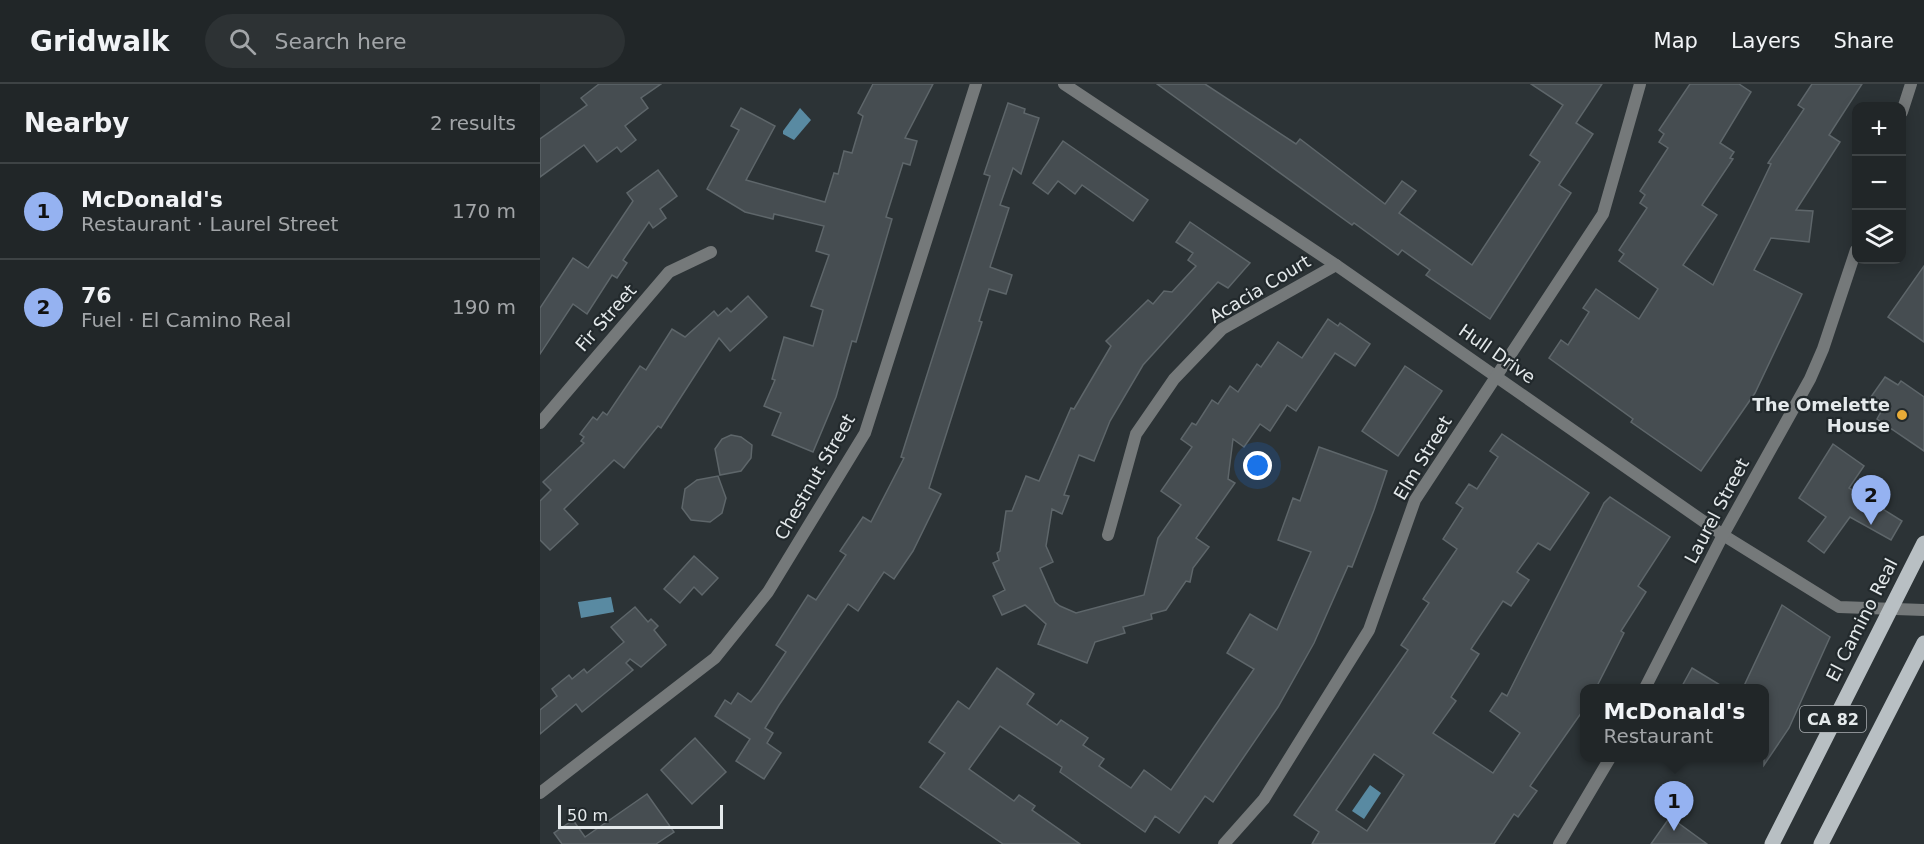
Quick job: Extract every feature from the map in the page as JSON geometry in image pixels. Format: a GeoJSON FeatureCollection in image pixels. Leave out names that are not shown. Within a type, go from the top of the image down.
{"type":"FeatureCollection","features":[{"type":"Feature","properties":{"kind":"main road","name":"El Camino Real"},"geometry":{"type":"LineString","coordinates":[[1772,844],[1924,543]]}},
{"type":"Feature","properties":{"kind":"main road","name":"CA 82"},"geometry":{"type":"LineString","coordinates":[[1821,844],[1924,643]]}},
{"type":"Feature","properties":{"kind":"street","name":"Chestnut Street"},"geometry":{"type":"LineString","coordinates":[[540,794],[715,658],[768,592],[866,433],[976,84]]}},
{"type":"Feature","properties":{"kind":"street","name":"Hull Drive"},"geometry":{"type":"LineString","coordinates":[[1064,84],[1336,265],[1723,535],[1839,607],[1888,611],[1924,610]]}},
{"type":"Feature","properties":{"kind":"street","name":"Elm Street"},"geometry":{"type":"LineString","coordinates":[[1224,844],[1264,799],[1369,630],[1415,500],[1602,214],[1640,84]]}},
{"type":"Feature","properties":{"kind":"street"},"geometry":{"type":"LineString","coordinates":[[1905,102],[1911,84]]}},
{"type":"Feature","properties":{"kind":"street","name":"Fir Street"},"geometry":{"type":"LineString","coordinates":[[540,423],[669,272],[711,252]]}},
{"type":"Feature","properties":{"kind":"street","name":"Laurel Street"},"geometry":{"type":"LineString","coordinates":[[1647,684],[1723,535],[1810,379],[1823,349],[1852,264]]}},
{"type":"Feature","properties":{"kind":"street","name":"Acacia Court"},"geometry":{"type":"LineString","coordinates":[[1108,535],[1136,434],[1174,379],[1222,329],[1336,265]]}},
{"type":"Feature","properties":{"kind":"street"},"geometry":{"type":"LineString","coordinates":[[1559,844],[1608,762]]}},
{"type":"Feature","properties":{"kind":"water"},"geometry":{"type":"Polygon","coordinates":[[[800,108],[811,120],[794,140],[783,134],[783,131],[800,108]]]}},
{"type":"Feature","properties":{"kind":"water"},"geometry":{"type":"Polygon","coordinates":[[[611,597],[614,612],[581,618],[578,602],[611,597]]]}},
{"type":"Feature","properties":{"kind":"water"},"geometry":{"type":"Polygon","coordinates":[[[1370,785],[1381,793],[1364,819],[1352,811],[1370,785]]]}},
{"type":"Feature","properties":{"kind":"building"},"geometry":{"type":"Polygon","coordinates":[[[599,84],[661,84],[641,98],[648,108],[625,126],[636,140],[621,152],[617,147],[597,162],[584,145],[540,177],[540,139],[587,105],[581,98],[599,84]]]}},
{"type":"Feature","properties":{"kind":"building"},"geometry":{"type":"Polygon","coordinates":[[[873,84],[933,84],[905,138],[917,141],[910,165],[903,163],[886,217],[892,219],[856,342],[852,341],[836,397],[813,452],[772,435],[781,413],[764,406],[775,380],[772,379],[784,337],[813,346],[823,310],[811,306],[829,255],[816,251],[824,226],[774,214],[773,219],[745,212],[707,189],[739,130],[731,126],[741,108],[775,126],[746,180],[825,202],[834,173],[838,174],[844,151],[852,153],[863,116],[858,113],[873,84]]]}},
{"type":"Feature","properties":{"kind":"building"},"geometry":{"type":"Polygon","coordinates":[[[1157,84],[1205,84],[1296,144],[1300,139],[1385,204],[1402,181],[1416,191],[1399,213],[1472,265],[1540,162],[1530,155],[1563,105],[1531,84],[1602,84],[1576,123],[1593,134],[1559,185],[1571,193],[1490,319],[1426,275],[1430,270],[1402,250],[1398,255],[1354,223],[1352,225],[1157,84]]]}},
{"type":"Feature","properties":{"kind":"building"},"geometry":{"type":"Polygon","coordinates":[[[1690,84],[1739,84],[1751,92],[1720,143],[1734,152],[1730,158],[1733,159],[1702,205],[1717,215],[1683,265],[1713,285],[1771,164],[1768,163],[1804,109],[1798,105],[1812,84],[1862,84],[1829,135],[1840,142],[1796,210],[1813,211],[1809,242],[1771,238],[1754,270],[1802,294],[1755,393],[1701,471],[1631,422],[1633,419],[1549,358],[1561,340],[1568,345],[1589,312],[1583,308],[1596,289],[1639,319],[1658,289],[1619,261],[1624,254],[1619,250],[1647,208],[1640,203],[1645,195],[1640,191],[1668,148],[1659,142],[1664,134],[1659,130],[1690,84]]]}},
{"type":"Feature","properties":{"kind":"building"},"geometry":{"type":"Polygon","coordinates":[[[1008,103],[1025,109],[1024,113],[1039,118],[1021,174],[1013,168],[1000,205],[1009,208],[990,267],[1012,275],[1006,294],[989,289],[979,321],[982,322],[929,488],[941,494],[913,551],[894,579],[884,572],[858,611],[848,604],[779,705],[765,728],[773,733],[767,743],[781,753],[764,779],[736,761],[750,739],[715,716],[725,700],[731,704],[738,693],[751,702],[759,692],[786,652],[776,645],[808,595],[816,600],[846,555],[840,551],[863,517],[871,522],[904,458],[901,457],[990,176],[984,174],[1008,103]]]}},
{"type":"Feature","properties":{"kind":"building"},"geometry":{"type":"Polygon","coordinates":[[[1063,141],[1148,200],[1133,221],[1082,185],[1075,194],[1058,181],[1048,194],[1033,183],[1063,141]]]}},
{"type":"Feature","properties":{"kind":"building"},"geometry":{"type":"Polygon","coordinates":[[[658,170],[677,196],[660,209],[666,218],[653,228],[649,222],[623,260],[627,263],[617,278],[612,275],[587,314],[573,304],[540,354],[540,308],[573,258],[588,268],[633,201],[627,193],[658,170]]]}},
{"type":"Feature","properties":{"kind":"building"},"geometry":{"type":"Polygon","coordinates":[[[1190,222],[1250,263],[1228,288],[1218,282],[1143,365],[1110,421],[1094,461],[1079,455],[1064,495],[1069,496],[1062,514],[1052,509],[1046,546],[1053,562],[1040,568],[1055,602],[1060,606],[1076,613],[1144,595],[1158,538],[1181,505],[1161,491],[1192,447],[1181,439],[1192,423],[1196,425],[1212,400],[1218,404],[1230,386],[1238,392],[1257,364],[1261,367],[1278,342],[1302,358],[1328,319],[1338,326],[1340,323],[1370,344],[1355,366],[1335,353],[1296,411],[1287,405],[1270,431],[1260,424],[1244,447],[1233,439],[1228,479],[1235,483],[1196,538],[1209,547],[1193,568],[1190,582],[1186,581],[1166,610],[1151,614],[1152,619],[1123,627],[1125,633],[1095,642],[1087,663],[1038,644],[1046,624],[1025,605],[1002,615],[993,596],[1005,590],[993,563],[999,560],[997,553],[1000,551],[1006,511],[1012,511],[1026,476],[1039,481],[1071,408],[1074,409],[1111,346],[1106,341],[1148,300],[1153,304],[1164,291],[1172,292],[1196,266],[1188,260],[1193,253],[1176,242],[1190,222]]]}},
{"type":"Feature","properties":{"kind":"building"},"geometry":{"type":"Polygon","coordinates":[[[1924,266],[1924,342],[1888,317],[1924,266]]]}},
{"type":"Feature","properties":{"kind":"building"},"geometry":{"type":"Polygon","coordinates":[[[748,296],[767,317],[730,351],[719,338],[661,428],[658,426],[624,468],[614,460],[564,509],[578,524],[550,550],[540,540],[540,501],[551,490],[543,482],[584,443],[581,441],[584,437],[580,434],[593,417],[597,420],[603,412],[607,415],[640,366],[646,370],[672,329],[685,337],[714,311],[718,316],[727,308],[731,312],[748,296]]]}},
{"type":"Feature","properties":{"kind":"building"},"geometry":{"type":"Polygon","coordinates":[[[1405,366],[1442,391],[1398,456],[1362,431],[1405,366]]]}},
{"type":"Feature","properties":{"kind":"building","name":"The Omelette House"},"geometry":{"type":"Polygon","coordinates":[[[1885,377],[1898,385],[1901,381],[1924,397],[1924,451],[1877,419],[1882,410],[1868,401],[1885,377]]]}},
{"type":"Feature","properties":{"kind":"building"},"geometry":{"type":"Polygon","coordinates":[[[1502,434],[1589,493],[1550,550],[1538,543],[1517,572],[1529,580],[1511,606],[1503,601],[1471,649],[1479,654],[1451,697],[1456,701],[1433,733],[1493,773],[1520,733],[1490,711],[1502,693],[1507,696],[1604,503],[1610,497],[1670,537],[1638,586],[1646,592],[1621,631],[1624,633],[1598,684],[1580,684],[1580,715],[1530,786],[1537,791],[1518,817],[1514,814],[1494,844],[1312,844],[1319,832],[1294,815],[1408,650],[1401,645],[1429,603],[1423,599],[1457,549],[1443,539],[1463,508],[1456,503],[1469,484],[1477,489],[1498,457],[1490,451],[1502,434]],[[1374,754],[1336,810],[1367,831],[1404,775],[1374,754]]]}},
{"type":"Feature","properties":{"kind":"building"},"geometry":{"type":"Polygon","coordinates":[[[731,435],[741,437],[752,445],[751,458],[741,471],[720,475],[715,449],[722,439],[731,435]]]}},
{"type":"Feature","properties":{"kind":"building"},"geometry":{"type":"Polygon","coordinates":[[[1833,444],[1864,466],[1849,488],[1902,521],[1891,540],[1850,517],[1824,553],[1808,541],[1826,517],[1799,498],[1833,444]]]}},
{"type":"Feature","properties":{"kind":"building"},"geometry":{"type":"Polygon","coordinates":[[[1319,447],[1387,471],[1374,510],[1352,567],[1348,566],[1314,643],[1278,707],[1213,802],[1205,796],[1179,833],[1155,816],[1145,832],[1060,772],[1062,767],[1000,726],[969,769],[1014,801],[1019,795],[1035,806],[1032,810],[1080,844],[1003,844],[920,787],[945,753],[929,742],[958,701],[969,709],[997,668],[1034,694],[1027,704],[1057,725],[1061,720],[1088,738],[1083,745],[1104,759],[1099,766],[1131,788],[1144,770],[1171,790],[1254,669],[1227,653],[1250,614],[1277,630],[1311,552],[1278,540],[1293,498],[1300,501],[1319,447]]]}},
{"type":"Feature","properties":{"kind":"building"},"geometry":{"type":"Polygon","coordinates":[[[718,476],[726,498],[722,513],[710,522],[691,520],[682,508],[685,489],[697,480],[718,476]]]}},
{"type":"Feature","properties":{"kind":"building"},"geometry":{"type":"Polygon","coordinates":[[[694,556],[718,578],[702,595],[694,587],[680,603],[664,589],[694,556]]]}},
{"type":"Feature","properties":{"kind":"building"},"geometry":{"type":"Polygon","coordinates":[[[1782,605],[1830,637],[1789,728],[1769,758],[1769,684],[1745,684],[1782,605]]]}},
{"type":"Feature","properties":{"kind":"building"},"geometry":{"type":"Polygon","coordinates":[[[635,607],[648,622],[651,619],[658,626],[654,630],[666,645],[641,667],[630,659],[626,663],[633,670],[582,712],[576,704],[540,734],[540,710],[557,696],[552,689],[569,675],[572,679],[584,669],[587,673],[624,642],[611,627],[635,607]]]}},
{"type":"Feature","properties":{"kind":"building"},"geometry":{"type":"Polygon","coordinates":[[[1692,668],[1718,684],[1683,684],[1692,668]]]}},
{"type":"Feature","properties":{"kind":"building"},"geometry":{"type":"Polygon","coordinates":[[[695,738],[726,772],[692,804],[661,770],[695,738]]]}},
{"type":"Feature","properties":{"kind":"building"},"geometry":{"type":"Polygon","coordinates":[[[647,794],[674,832],[656,844],[562,844],[554,833],[573,820],[585,837],[647,794]]]}},
{"type":"Feature","properties":{"kind":"building"},"geometry":{"type":"Polygon","coordinates":[[[1670,817],[1707,844],[1651,844],[1670,817]]]}},
{"type":"Feature","properties":{"kind":"place","name":"The Omelette House"},"geometry":{"type":"Point","coordinates":[1902,415]}},
{"type":"Feature","properties":{"kind":"place","name":"76"},"geometry":{"type":"Point","coordinates":[1871,525]}},
{"type":"Feature","properties":{"kind":"place","name":"McDonald's"},"geometry":{"type":"Point","coordinates":[1674,831]}}]}
